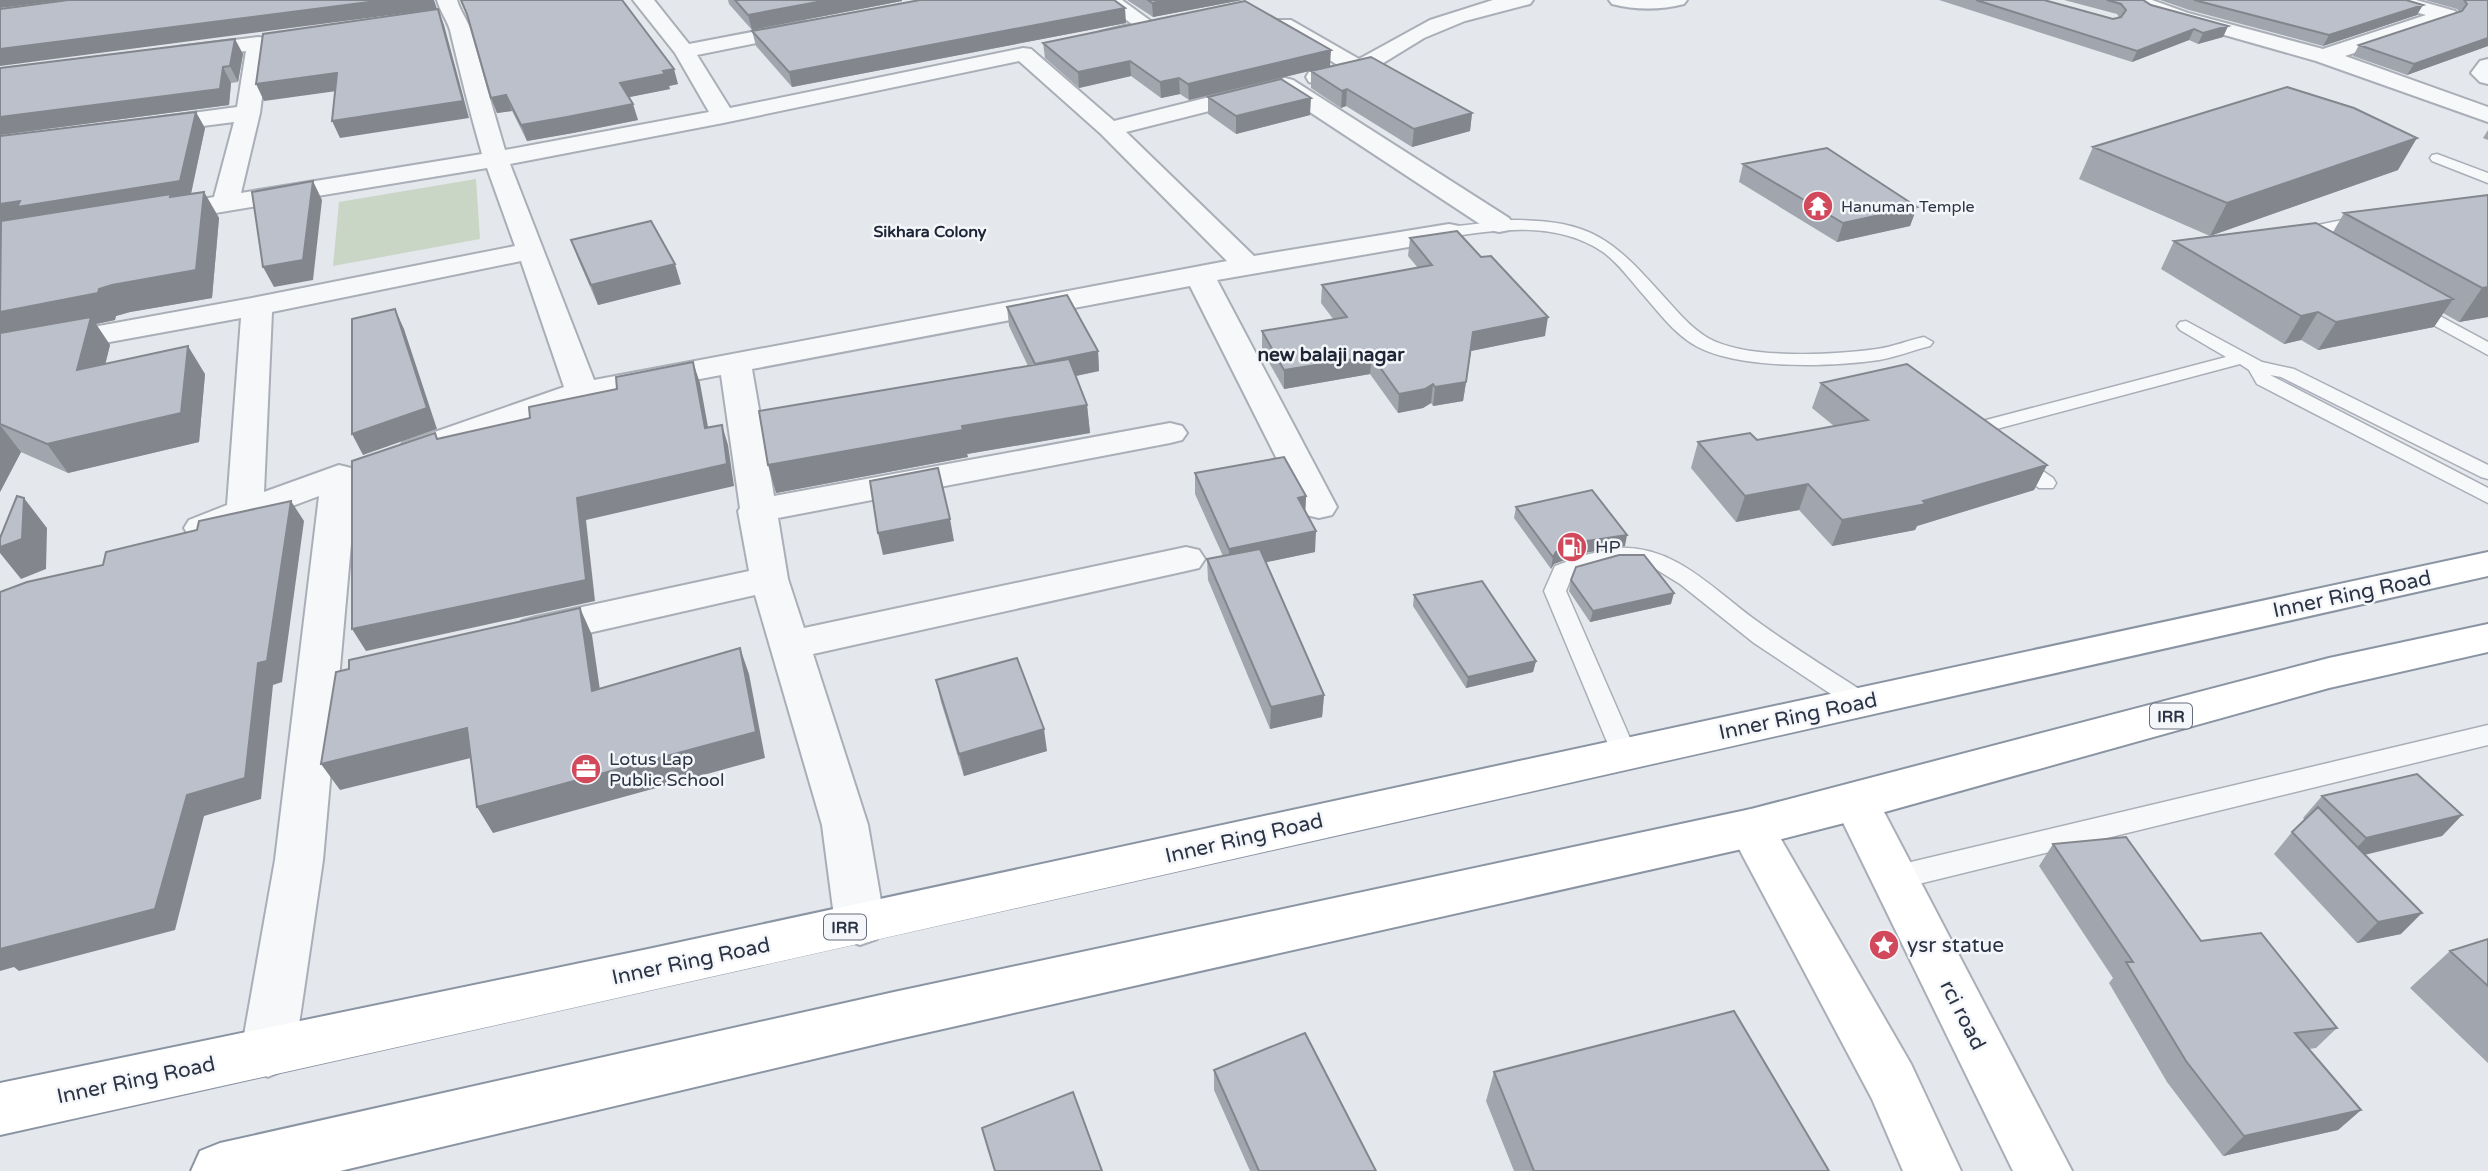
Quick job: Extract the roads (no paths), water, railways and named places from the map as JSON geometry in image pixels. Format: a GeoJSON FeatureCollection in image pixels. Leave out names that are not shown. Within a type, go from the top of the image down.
{"type":"FeatureCollection","features":[{"type":"Feature","properties":{"kind":"main road","name":"Inner Ring Road"},"geometry":{"type":"LineString","coordinates":[[0,1109],[860,924],[2488,564]]}},
{"type":"Feature","properties":{"kind":"main road","name":"IRR"},"geometry":{"type":"LineString","coordinates":[[219,1171],[907,1013],[1751,828],[1856,803],[2329,673],[2488,638]]}},
{"type":"Feature","properties":{"kind":"main road","name":"rci road"},"geometry":{"type":"LineString","coordinates":[[1856,803],[2038,1161]]}},
{"type":"Feature","properties":{"kind":"main road"},"geometry":{"type":"LineString","coordinates":[[1751,828],[1892,1083],[1932,1171]]}},
{"type":"Feature","properties":{"kind":"street"},"geometry":{"type":"LineString","coordinates":[[643,0],[684,51],[723,116]]}},
{"type":"Feature","properties":{"kind":"street"},"geometry":{"type":"LineString","coordinates":[[1109,0],[1149,27]]}},
{"type":"Feature","properties":{"kind":"street"},"geometry":{"type":"LineString","coordinates":[[1109,129],[1359,68],[1398,42],[1460,14],[1523,0]]}},
{"type":"Feature","properties":{"kind":"street"},"geometry":{"type":"LineString","coordinates":[[1619,0],[1649,3],[1677,0]]}},
{"type":"Feature","properties":{"kind":"street"},"geometry":{"type":"LineString","coordinates":[[2136,0],[2183,18],[2324,56],[2488,116]]}},
{"type":"Feature","properties":{"kind":"street"},"geometry":{"type":"LineString","coordinates":[[2324,56],[2457,10],[2393,0]]}},
{"type":"Feature","properties":{"kind":"street"},"geometry":{"type":"LineString","coordinates":[[445,11],[459,25],[470,74],[496,159],[582,393]]}},
{"type":"Feature","properties":{"kind":"street"},"geometry":{"type":"LineString","coordinates":[[1264,12],[1359,68]]}},
{"type":"Feature","properties":{"kind":"street"},"geometry":{"type":"LineString","coordinates":[[1086,41],[1175,22]]}},
{"type":"Feature","properties":{"kind":"street"},"geometry":{"type":"LineString","coordinates":[[684,51],[829,23]]}},
{"type":"Feature","properties":{"kind":"street"},"geometry":{"type":"LineString","coordinates":[[163,55],[265,42],[225,204]]}},
{"type":"Feature","properties":{"kind":"street"},"geometry":{"type":"LineString","coordinates":[[133,219],[496,159],[723,116],[1036,51],[1109,129],[1248,266]]}},
{"type":"Feature","properties":{"kind":"street"},"geometry":{"type":"LineString","coordinates":[[2488,66],[2482,73],[2488,78]]}},
{"type":"Feature","properties":{"kind":"street"},"geometry":{"type":"LineString","coordinates":[[1285,85],[1499,224]]}},
{"type":"Feature","properties":{"kind":"street"},"geometry":{"type":"LineString","coordinates":[[124,129],[248,113]]}},
{"type":"Feature","properties":{"kind":"street"},"geometry":{"type":"LineString","coordinates":[[167,541],[365,467],[582,393],[1248,266],[1449,232]]}},
{"type":"Feature","properties":{"kind":"street"},"geometry":{"type":"LineString","coordinates":[[0,353],[257,306],[531,251]]}},
{"type":"Feature","properties":{"kind":"street"},"geometry":{"type":"LineString","coordinates":[[1200,276],[1319,507]]}},
{"type":"Feature","properties":{"kind":"street"},"geometry":{"type":"LineString","coordinates":[[245,512],[257,306]]}},
{"type":"Feature","properties":{"kind":"street"},"geometry":{"type":"LineString","coordinates":[[735,365],[769,579],[845,825],[860,924]]}},
{"type":"Feature","properties":{"kind":"street"},"geometry":{"type":"LineString","coordinates":[[757,511],[1170,433]]}},
{"type":"Feature","properties":{"kind":"street"},"geometry":{"type":"LineString","coordinates":[[268,1052],[299,860],[339,675],[365,467]]}},
{"type":"Feature","properties":{"kind":"street"},"geometry":{"type":"LineString","coordinates":[[789,645],[1186,559]]}},
{"type":"Feature","properties":{"kind":"street"},"geometry":{"type":"LineString","coordinates":[[496,640],[769,579]]}},
{"type":"Feature","properties":{"kind":"lane"},"geometry":{"type":"LineString","coordinates":[[2437,158],[2488,178]]}},
{"type":"Feature","properties":{"kind":"lane"},"geometry":{"type":"LineString","coordinates":[[2322,254],[2310,248],[2303,233],[2389,215]]}},
{"type":"Feature","properties":{"kind":"lane"},"geometry":{"type":"LineString","coordinates":[[1449,232],[1499,224],[1544,225],[1593,239],[1611,251],[1688,332],[1708,345],[1728,351],[1768,355],[1875,355],[1924,342]]}},
{"type":"Feature","properties":{"kind":"lane"},"geometry":{"type":"LineString","coordinates":[[2393,295],[2488,350]]}},
{"type":"Feature","properties":{"kind":"lane"},"geometry":{"type":"LineString","coordinates":[[2186,326],[2249,362],[2287,373],[2488,473]]}},
{"type":"Feature","properties":{"kind":"lane"},"geometry":{"type":"LineString","coordinates":[[1875,355],[1897,372]]}},
{"type":"Feature","properties":{"kind":"lane"},"geometry":{"type":"LineString","coordinates":[[2046,483],[1968,425],[2249,362]]}},
{"type":"Feature","properties":{"kind":"lane"},"geometry":{"type":"LineString","coordinates":[[2249,362],[2264,380],[2488,496]]}},
{"type":"Feature","properties":{"kind":"lane"},"geometry":{"type":"LineString","coordinates":[[1625,754],[1555,591],[1563,571],[1584,561],[1617,556],[1646,557],[1698,584],[1747,626],[1861,702]]}},
{"type":"Feature","properties":{"kind":"lane"},"geometry":{"type":"LineString","coordinates":[[1894,878],[2488,735]]}},
{"type":"Feature","properties":{"kind":"place","name":"Hanuman Temple"},"geometry":{"type":"Point","coordinates":[1818,206]}},
{"type":"Feature","properties":{"kind":"place","name":"HP"},"geometry":{"type":"Point","coordinates":[1572,547]}},
{"type":"Feature","properties":{"kind":"place","name":"Lotus Lap Public School"},"geometry":{"type":"Point","coordinates":[586,769]}},
{"type":"Feature","properties":{"kind":"place","name":"ysr statue"},"geometry":{"type":"Point","coordinates":[1884,945]}},
{"type":"Feature","properties":{"kind":"district","name":"Sikhara Colony"},"geometry":{"type":"Point","coordinates":[930,231]}},
{"type":"Feature","properties":{"kind":"district","name":"new balaji nagar"},"geometry":{"type":"Point","coordinates":[1331,354]}}]}
